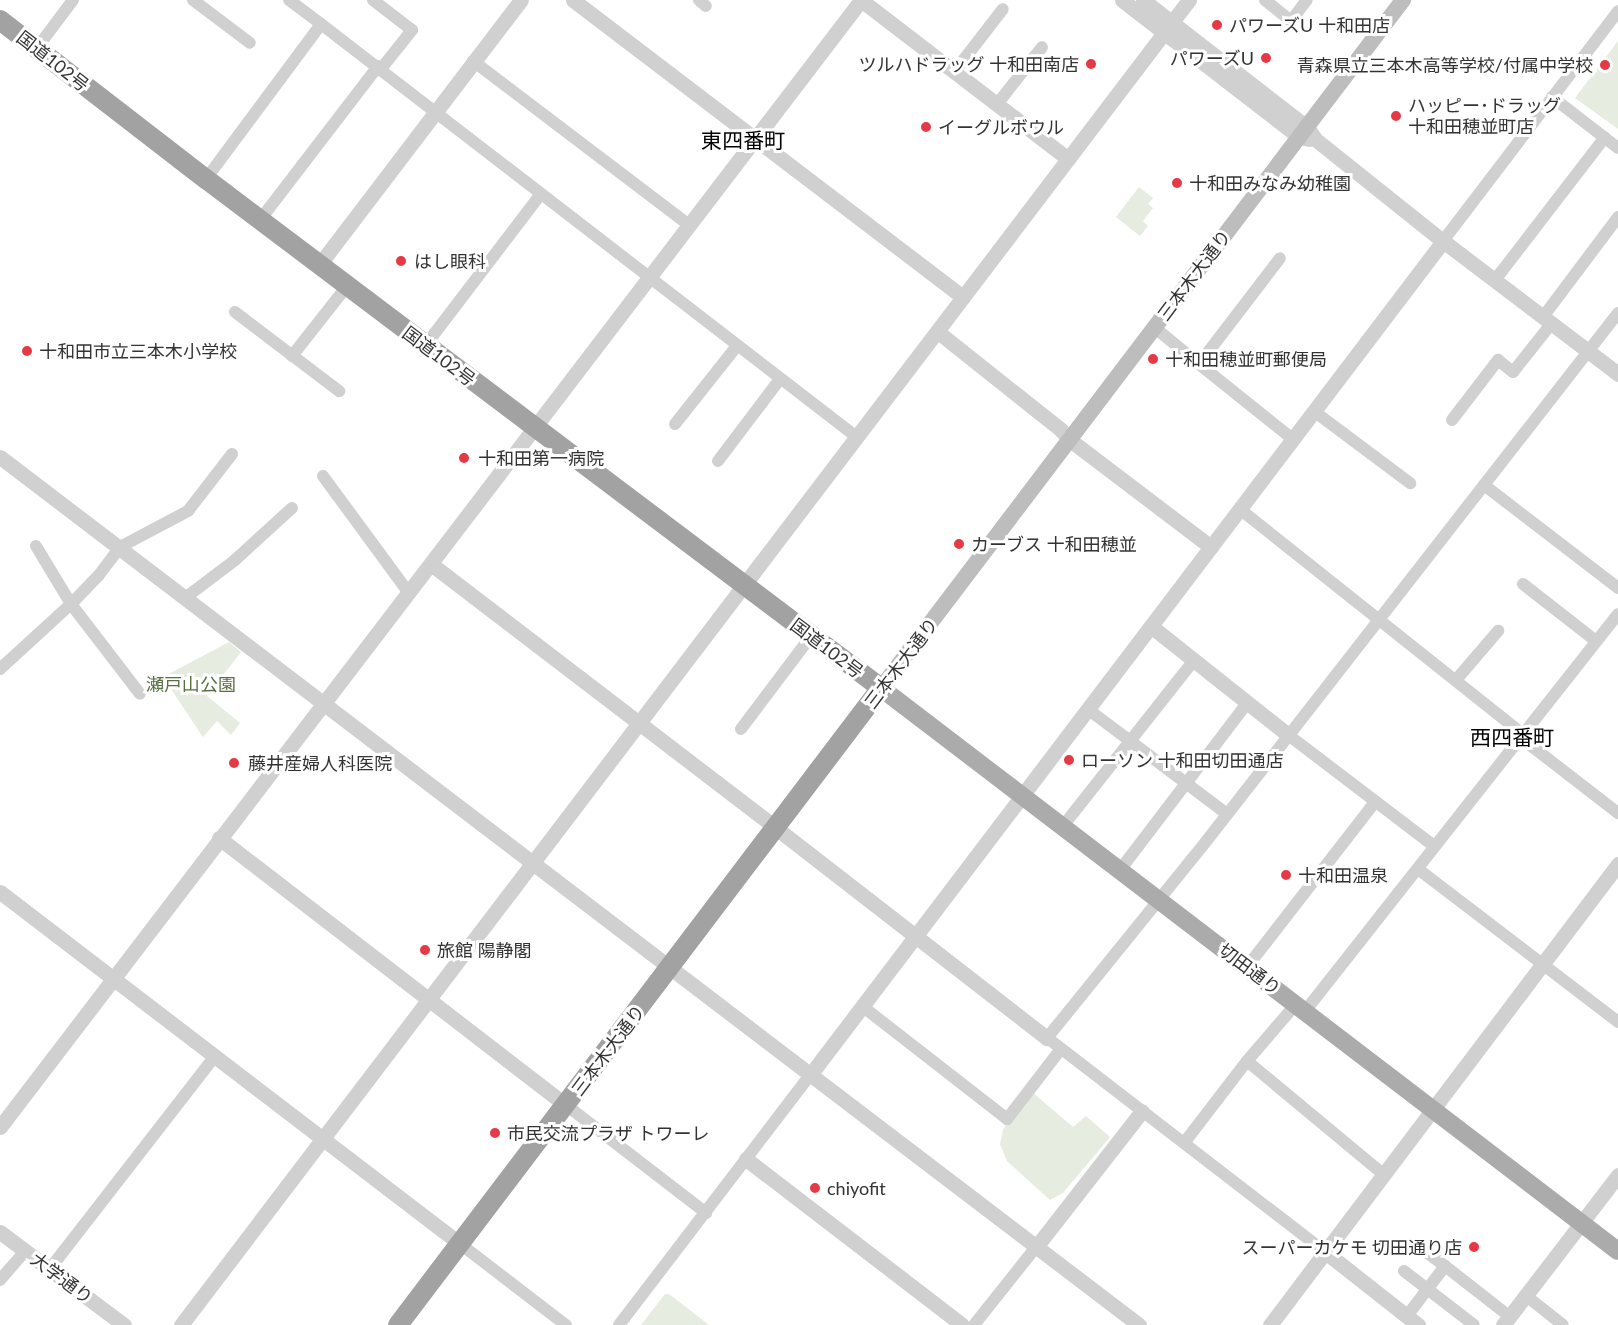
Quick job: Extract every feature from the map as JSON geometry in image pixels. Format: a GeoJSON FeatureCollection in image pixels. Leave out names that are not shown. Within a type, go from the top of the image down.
{"type":"FeatureCollection","features":[{"type":"Feature","properties":{"kind":"highway","name":"国道102号"},"geometry":{"type":"LineString","coordinates":[[0,20],[425,346],[881,688]]}},
{"type":"Feature","properties":{"kind":"highway","name":"三本木大通り"},"geometry":{"type":"LineString","coordinates":[[398,1325],[881,688]]}},
{"type":"Feature","properties":{"kind":"main road","name":"三本木大通り"},"geometry":{"type":"LineString","coordinates":[[881,688],[1155,327],[1307,135],[1403,0]]}},
{"type":"Feature","properties":{"kind":"main road","name":"切田通り"},"geometry":{"type":"LineString","coordinates":[[881,688],[1434,1108],[1618,1251]]}},
{"type":"Feature","properties":{"kind":"street"},"geometry":{"type":"LineString","coordinates":[[37,48],[73,0]]}},
{"type":"Feature","properties":{"kind":"street"},"geometry":{"type":"LineString","coordinates":[[194,0],[250,43]]}},
{"type":"Feature","properties":{"kind":"street"},"geometry":{"type":"LineString","coordinates":[[260,220],[412,30],[373,0]]}},
{"type":"Feature","properties":{"kind":"street"},"geometry":{"type":"LineString","coordinates":[[319,265],[521,0]]}},
{"type":"Feature","properties":{"kind":"street"},"geometry":{"type":"LineString","coordinates":[[573,0],[963,297]]}},
{"type":"Feature","properties":{"kind":"street"},"geometry":{"type":"LineString","coordinates":[[0,1127],[861,0],[1068,159]]}},
{"type":"Feature","properties":{"kind":"street"},"geometry":{"type":"LineString","coordinates":[[1122,0],[1168,27],[1618,374]]}},
{"type":"Feature","properties":{"kind":"street"},"geometry":{"type":"LineString","coordinates":[[1143,0],[1168,27]]}},
{"type":"Feature","properties":{"kind":"street"},"geometry":{"type":"LineString","coordinates":[[181,1325],[1189,0]]}},
{"type":"Feature","properties":{"kind":"street"},"geometry":{"type":"LineString","coordinates":[[1264,0],[1291,21],[1307,0]]}},
{"type":"Feature","properties":{"kind":"street"},"geometry":{"type":"LineString","coordinates":[[292,1],[736,347],[858,438]]}},
{"type":"Feature","properties":{"kind":"street"},"geometry":{"type":"LineString","coordinates":[[956,71],[1003,9]]}},
{"type":"Feature","properties":{"kind":"street"},"geometry":{"type":"LineString","coordinates":[[619,1325],[810,1076],[915,934],[1089,710],[1618,11]]}},
{"type":"Feature","properties":{"kind":"street"},"geometry":{"type":"LineString","coordinates":[[206,179],[321,24]]}},
{"type":"Feature","properties":{"kind":"street"},"geometry":{"type":"LineString","coordinates":[[998,103],[1042,47]]}},
{"type":"Feature","properties":{"kind":"street"},"geometry":{"type":"LineString","coordinates":[[473,61],[689,225]]}},
{"type":"Feature","properties":{"kind":"street"},"geometry":{"type":"LineString","coordinates":[[1551,97],[1618,148]]}},
{"type":"Feature","properties":{"kind":"street"},"geometry":{"type":"LineString","coordinates":[[1496,280],[1605,137]]}},
{"type":"Feature","properties":{"kind":"street"},"geometry":{"type":"LineString","coordinates":[[425,346],[541,194]]}},
{"type":"Feature","properties":{"kind":"street"},"geometry":{"type":"LineString","coordinates":[[1452,420],[1498,360],[1513,372],[1618,217]]}},
{"type":"Feature","properties":{"kind":"street"},"geometry":{"type":"LineString","coordinates":[[1199,364],[1280,258]]}},
{"type":"Feature","properties":{"kind":"street"},"geometry":{"type":"LineString","coordinates":[[292,356],[347,286]]}},
{"type":"Feature","properties":{"kind":"street"},"geometry":{"type":"LineString","coordinates":[[235,312],[339,392]]}},
{"type":"Feature","properties":{"kind":"street"},"geometry":{"type":"LineString","coordinates":[[1047,1038],[1227,814],[1287,734],[1618,313]]}},
{"type":"Feature","properties":{"kind":"street"},"geometry":{"type":"LineString","coordinates":[[1155,327],[1294,440]]}},
{"type":"Feature","properties":{"kind":"street"},"geometry":{"type":"LineString","coordinates":[[938,332],[1061,430],[1070,440],[1211,548]]}},
{"type":"Feature","properties":{"kind":"street"},"geometry":{"type":"LineString","coordinates":[[675,423],[736,347]]}},
{"type":"Feature","properties":{"kind":"street"},"geometry":{"type":"LineString","coordinates":[[718,461],[780,379]]}},
{"type":"Feature","properties":{"kind":"street"},"geometry":{"type":"LineString","coordinates":[[1315,412],[1410,483]]}},
{"type":"Feature","properties":{"kind":"street"},"geometry":{"type":"LineString","coordinates":[[0,669],[71,604],[99,575],[120,548],[188,511],[232,454]]}},
{"type":"Feature","properties":{"kind":"street"},"geometry":{"type":"LineString","coordinates":[[0,457],[1139,1325]]}},
{"type":"Feature","properties":{"kind":"street"},"geometry":{"type":"LineString","coordinates":[[323,476],[409,593]]}},
{"type":"Feature","properties":{"kind":"street"},"geometry":{"type":"LineString","coordinates":[[1484,484],[1618,588]]}},
{"type":"Feature","properties":{"kind":"street"},"geometry":{"type":"LineString","coordinates":[[185,598],[235,560],[292,508]]}},
{"type":"Feature","properties":{"kind":"street"},"geometry":{"type":"LineString","coordinates":[[1241,510],[1618,813]]}},
{"type":"Feature","properties":{"kind":"street"},"geometry":{"type":"LineString","coordinates":[[36,546],[71,604],[140,694]]}},
{"type":"Feature","properties":{"kind":"street"},"geometry":{"type":"LineString","coordinates":[[430,564],[915,934],[1061,1050],[1413,1321],[1427,1289],[1445,1266]]}},
{"type":"Feature","properties":{"kind":"street"},"geometry":{"type":"LineString","coordinates":[[1523,584],[1596,641]]}},
{"type":"Feature","properties":{"kind":"street"},"geometry":{"type":"LineString","coordinates":[[1184,1143],[1247,1061],[1301,1007],[1418,869],[1618,614]]}},
{"type":"Feature","properties":{"kind":"street"},"geometry":{"type":"LineString","coordinates":[[1152,627],[1434,846]]}},
{"type":"Feature","properties":{"kind":"street"},"geometry":{"type":"LineString","coordinates":[[1456,681],[1498,631]]}},
{"type":"Feature","properties":{"kind":"street"},"geometry":{"type":"LineString","coordinates":[[741,729],[811,636]]}},
{"type":"Feature","properties":{"kind":"street"},"geometry":{"type":"LineString","coordinates":[[1063,826],[1194,660]]}},
{"type":"Feature","properties":{"kind":"street"},"geometry":{"type":"LineString","coordinates":[[1120,870],[1248,702]]}},
{"type":"Feature","properties":{"kind":"street"},"geometry":{"type":"LineString","coordinates":[[1089,710],[1227,814]]}},
{"type":"Feature","properties":{"kind":"street"},"geometry":{"type":"LineString","coordinates":[[1247,967],[1375,802]]}},
{"type":"Feature","properties":{"kind":"street"},"geometry":{"type":"LineString","coordinates":[[219,838],[706,1213]]}},
{"type":"Feature","properties":{"kind":"street"},"geometry":{"type":"LineString","coordinates":[[1269,1325],[1618,864]]}},
{"type":"Feature","properties":{"kind":"street"},"geometry":{"type":"LineString","coordinates":[[1418,869],[1618,1022]]}},
{"type":"Feature","properties":{"kind":"street"},"geometry":{"type":"LineString","coordinates":[[0,892],[567,1325]]}},
{"type":"Feature","properties":{"kind":"street"},"geometry":{"type":"LineString","coordinates":[[862,1006],[1006,1119],[1061,1050]]}},
{"type":"Feature","properties":{"kind":"street"},"geometry":{"type":"LineString","coordinates":[[49,1270],[214,1057]]}},
{"type":"Feature","properties":{"kind":"street"},"geometry":{"type":"LineString","coordinates":[[1247,1061],[1383,1174]]}},
{"type":"Feature","properties":{"kind":"street"},"geometry":{"type":"LineString","coordinates":[[974,1325],[1142,1111]]}},
{"type":"Feature","properties":{"kind":"street"},"geometry":{"type":"LineString","coordinates":[[746,1160],[962,1325]]}},
{"type":"Feature","properties":{"kind":"street"},"geometry":{"type":"LineString","coordinates":[[1419,1247],[1445,1266],[1506,1320],[1618,1175]]}},
{"type":"Feature","properties":{"kind":"street","name":"大学通り"},"geometry":{"type":"LineString","coordinates":[[0,1232],[124,1325]]}},
{"type":"Feature","properties":{"kind":"street"},"geometry":{"type":"LineString","coordinates":[[0,1280],[25,1251]]}},
{"type":"Feature","properties":{"kind":"street"},"geometry":{"type":"LineString","coordinates":[[1404,1271],[1474,1325]]}},
{"type":"Feature","properties":{"kind":"street"},"geometry":{"type":"LineString","coordinates":[[1525,1295],[1563,1325]]}},
{"type":"Feature","properties":{"kind":"green space","name":"青森県立三本木高等学校/付属中学校"},"geometry":{"type":"Polygon","coordinates":[[[1618,41],[1618,129],[1575,98],[1618,41]]]}},
{"type":"Feature","properties":{"kind":"green space"},"geometry":{"type":"Polygon","coordinates":[[[1139,187],[1153,198],[1148,204],[1153,208],[1143,221],[1148,226],[1140,236],[1116,217],[1139,187]]]}},
{"type":"Feature","properties":{"kind":"green space","name":"瀬戸山公園"},"geometry":{"type":"Polygon","coordinates":[[[229,642],[241,652],[207,696],[240,723],[231,735],[217,721],[203,737],[163,677],[229,642]]]}},
{"type":"Feature","properties":{"kind":"green space"},"geometry":{"type":"Polygon","coordinates":[[[1032,1092],[1073,1127],[1086,1116],[1110,1137],[1063,1193],[1050,1200],[1007,1161],[1000,1144],[1003,1130],[1010,1117],[1032,1092]]]}},
{"type":"Feature","properties":{"kind":"green space"},"geometry":{"type":"Polygon","coordinates":[[[665,1294],[669,1294],[709,1325],[641,1325],[665,1294]]]}},
{"type":"Feature","properties":{"kind":"place","name":"パワーズU 十和田店"},"geometry":{"type":"Point","coordinates":[1217,25]}},
{"type":"Feature","properties":{"kind":"place","name":"パワーズU"},"geometry":{"type":"Point","coordinates":[1266,58]}},
{"type":"Feature","properties":{"kind":"place","name":"ツルハドラッグ 十和田南店"},"geometry":{"type":"Point","coordinates":[1091,64]}},
{"type":"Feature","properties":{"kind":"place","name":"青森県立三本木高等学校/付属中学校"},"geometry":{"type":"Point","coordinates":[1605,65]}},
{"type":"Feature","properties":{"kind":"place","name":"ハッピー･ドラッグ 十和田穂並町店"},"geometry":{"type":"Point","coordinates":[1396,116]}},
{"type":"Feature","properties":{"kind":"place","name":"イーグルボウル"},"geometry":{"type":"Point","coordinates":[926,127]}},
{"type":"Feature","properties":{"kind":"place","name":"十和田みなみ幼稚園"},"geometry":{"type":"Point","coordinates":[1177,183]}},
{"type":"Feature","properties":{"kind":"place","name":"はし眼科"},"geometry":{"type":"Point","coordinates":[401,261]}},
{"type":"Feature","properties":{"kind":"place","name":"十和田市立三本木小学校"},"geometry":{"type":"Point","coordinates":[27,351]}},
{"type":"Feature","properties":{"kind":"place","name":"十和田穂並町郵便局"},"geometry":{"type":"Point","coordinates":[1153,359]}},
{"type":"Feature","properties":{"kind":"place","name":"十和田第一病院"},"geometry":{"type":"Point","coordinates":[464,458]}},
{"type":"Feature","properties":{"kind":"place","name":"カーブス 十和田穂並"},"geometry":{"type":"Point","coordinates":[959,544]}},
{"type":"Feature","properties":{"kind":"place","name":"ローソン 十和田切田通店"},"geometry":{"type":"Point","coordinates":[1069,760]}},
{"type":"Feature","properties":{"kind":"place","name":"藤井産婦人科医院"},"geometry":{"type":"Point","coordinates":[234,763]}},
{"type":"Feature","properties":{"kind":"place","name":"十和田温泉"},"geometry":{"type":"Point","coordinates":[1286,875]}},
{"type":"Feature","properties":{"kind":"place","name":"旅館 陽静閣"},"geometry":{"type":"Point","coordinates":[425,950]}},
{"type":"Feature","properties":{"kind":"place","name":"市民交流プラザ トワーレ"},"geometry":{"type":"Point","coordinates":[495,1133]}},
{"type":"Feature","properties":{"kind":"place","name":"chiyofit"},"geometry":{"type":"Point","coordinates":[815,1188]}},
{"type":"Feature","properties":{"kind":"place","name":"スーパーカケモ 切田通り店"},"geometry":{"type":"Point","coordinates":[1474,1247]}},
{"type":"Feature","properties":{"kind":"district","name":"東四番町"},"geometry":{"type":"Point","coordinates":[743,140]}},
{"type":"Feature","properties":{"kind":"district","name":"西四番町"},"geometry":{"type":"Point","coordinates":[1512,737]}}]}
